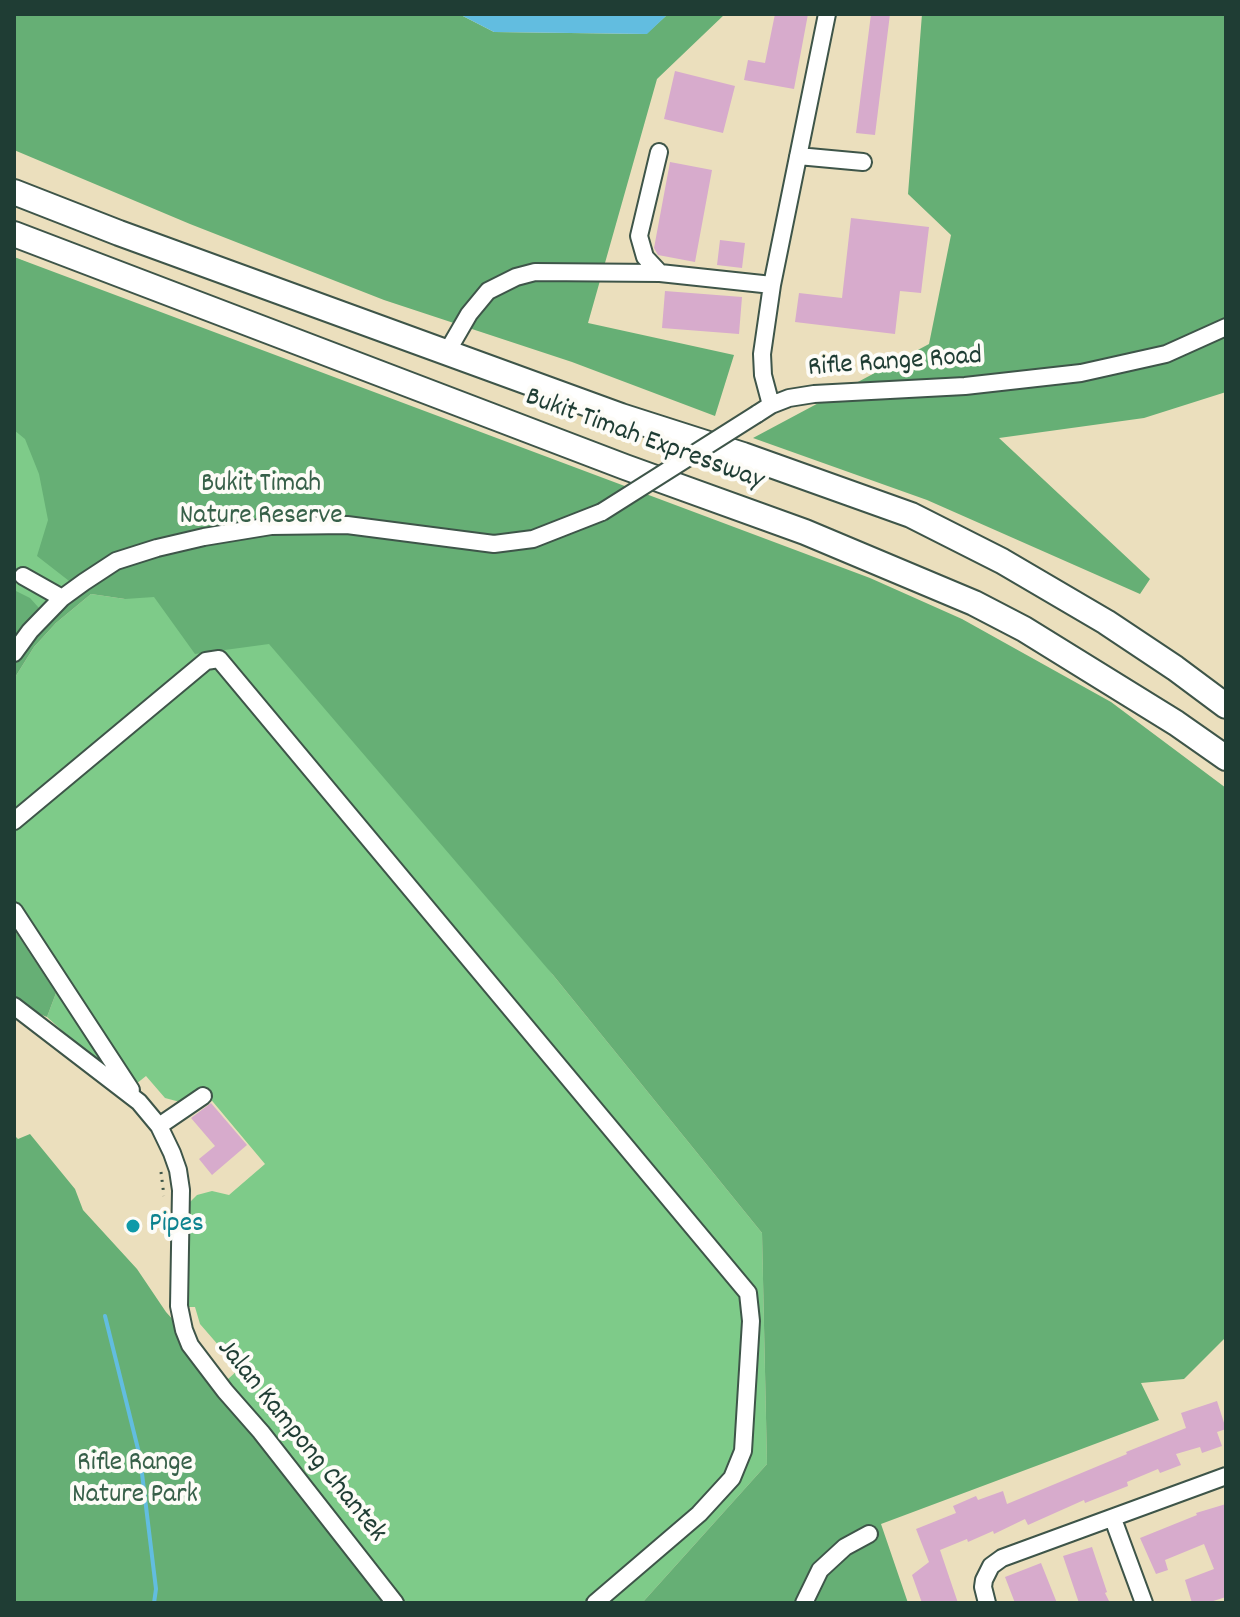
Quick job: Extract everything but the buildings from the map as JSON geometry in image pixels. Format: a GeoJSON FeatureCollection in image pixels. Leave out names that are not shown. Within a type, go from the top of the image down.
{"type":"FeatureCollection","features":[{"type":"Feature","properties":{"kind":"highway","name":"Bukit Timah Expressway"},"geometry":{"type":"LineString","coordinates":[[14,192],[621,416],[743,455],[911,515],[1002,561],[1106,622],[1222,701]]}},
{"type":"Feature","properties":{"kind":"highway","name":"Bukit Timah Expressway"},"geometry":{"type":"LineString","coordinates":[[14,234],[625,467],[805,532],[959,597],[1024,629],[1176,723],[1226,758]]}},
{"type":"Feature","properties":{"kind":"street"},"geometry":{"type":"LineString","coordinates":[[764,409],[762,354],[772,285],[827,14]]}},
{"type":"Feature","properties":{"kind":"street"},"geometry":{"type":"LineString","coordinates":[[659,152],[639,236],[645,257],[660,273]]}},
{"type":"Feature","properties":{"kind":"street"},"geometry":{"type":"LineString","coordinates":[[798,156],[863,162]]}},
{"type":"Feature","properties":{"kind":"street"},"geometry":{"type":"LineString","coordinates":[[447,352],[469,314],[488,291],[516,277],[535,272],[660,273],[772,285]]}},
{"type":"Feature","properties":{"kind":"street","name":"Rifle Range Road"},"geometry":{"type":"LineString","coordinates":[[14,653],[30,631],[62,598],[116,561],[157,548],[271,526],[347,525],[494,544],[533,539],[602,512],[764,409],[789,398],[965,386],[1081,373],[1166,354],[1226,327]]}},
{"type":"Feature","properties":{"kind":"street"},"geometry":{"type":"LineString","coordinates":[[23,576],[62,598]]}},
{"type":"Feature","properties":{"kind":"street"},"geometry":{"type":"LineString","coordinates":[[14,821],[206,661],[219,659],[748,1293],[751,1321],[743,1451],[732,1478],[699,1514],[595,1603]]}},
{"type":"Feature","properties":{"kind":"street"},"geometry":{"type":"LineString","coordinates":[[14,911],[139,1102]]}},
{"type":"Feature","properties":{"kind":"street"},"geometry":{"type":"LineString","coordinates":[[14,1006],[139,1102]]}},
{"type":"Feature","properties":{"kind":"street"},"geometry":{"type":"LineString","coordinates":[[159,1126],[203,1096]]}},
{"type":"Feature","properties":{"kind":"street","name":"Jalan Kampong Chantek"},"geometry":{"type":"LineString","coordinates":[[139,1102],[159,1126],[178,1170],[181,1190],[179,1306],[190,1345],[395,1603]]}},
{"type":"Feature","properties":{"kind":"street"},"geometry":{"type":"LineString","coordinates":[[987,1603],[984,1580],[986,1572],[997,1562],[1226,1476]]}},
{"type":"Feature","properties":{"kind":"street"},"geometry":{"type":"LineString","coordinates":[[1113,1519],[1144,1603]]}},
{"type":"Feature","properties":{"kind":"street"},"geometry":{"type":"LineString","coordinates":[[804,1603],[820,1570],[845,1547],[869,1534]]}},
{"type":"Feature","properties":{"kind":"path"},"geometry":{"type":"LineString","coordinates":[[161,1170],[165,1204]]}},
{"type":"Feature","properties":{"kind":"green space"},"geometry":{"type":"Polygon","coordinates":[[[14,14],[459,14],[494,32],[646,34],[668,14],[725,14],[657,79],[588,323],[734,355],[715,416],[572,362],[384,300],[190,224],[14,150],[14,14]]]}},
{"type":"Feature","properties":{"kind":"green space"},"geometry":{"type":"Polygon","coordinates":[[[922,14],[1226,14],[1226,392],[1144,418],[999,438],[1150,579],[1140,594],[927,500],[753,438],[929,344],[951,235],[908,194],[922,14]]]}},
{"type":"Feature","properties":{"kind":"green space"},"geometry":{"type":"Polygon","coordinates":[[[14,257],[33,265],[553,975],[762,1233],[767,1464],[642,1603],[405,1603],[227,1380],[239,1369],[200,1324],[195,1307],[185,1307],[189,1203],[197,1195],[212,1191],[229,1195],[265,1164],[203,1090],[180,1102],[165,1098],[146,1076],[136,1084],[110,1074],[47,1017],[56,993],[14,929],[14,679],[34,647],[56,623],[91,594],[125,599],[120,554],[14,632],[14,257]]]}},
{"type":"Feature","properties":{"kind":"green space","name":"Bukit Timah Nature Reserve"},"geometry":{"type":"Polygon","coordinates":[[[14,257],[870,578],[962,619],[1111,702],[1226,788],[1226,1337],[1184,1379],[1141,1383],[1159,1420],[881,1524],[908,1603],[642,1603],[767,1464],[762,1233],[553,975],[269,644],[195,654],[154,597],[125,599],[91,594],[56,623],[34,647],[14,679],[14,590],[30,598],[47,617],[73,584],[37,556],[48,520],[39,474],[25,439],[14,430],[14,257]]]}},
{"type":"Feature","properties":{"kind":"green space"},"geometry":{"type":"Polygon","coordinates":[[[14,929],[56,993],[47,1017],[27,1009],[14,998],[14,929]]]}},
{"type":"Feature","properties":{"kind":"green space","name":"Rifle Range Nature Park"},"geometry":{"type":"Polygon","coordinates":[[[30,1134],[75,1189],[83,1210],[137,1269],[385,1603],[14,1603],[14,1135],[18,1139],[30,1134]]]}},
{"type":"Feature","properties":{"kind":"water"},"geometry":{"type":"Polygon","coordinates":[[[459,14],[668,14],[647,34],[494,32],[459,14]]]}},
{"type":"Feature","properties":{"kind":"waterway"},"geometry":{"type":"LineString","coordinates":[[105,1316],[140,1457],[156,1589],[154,1603]]}},
{"type":"Feature","properties":{"kind":"place","name":"Pipes"},"geometry":{"type":"Point","coordinates":[133,1226]}}]}
